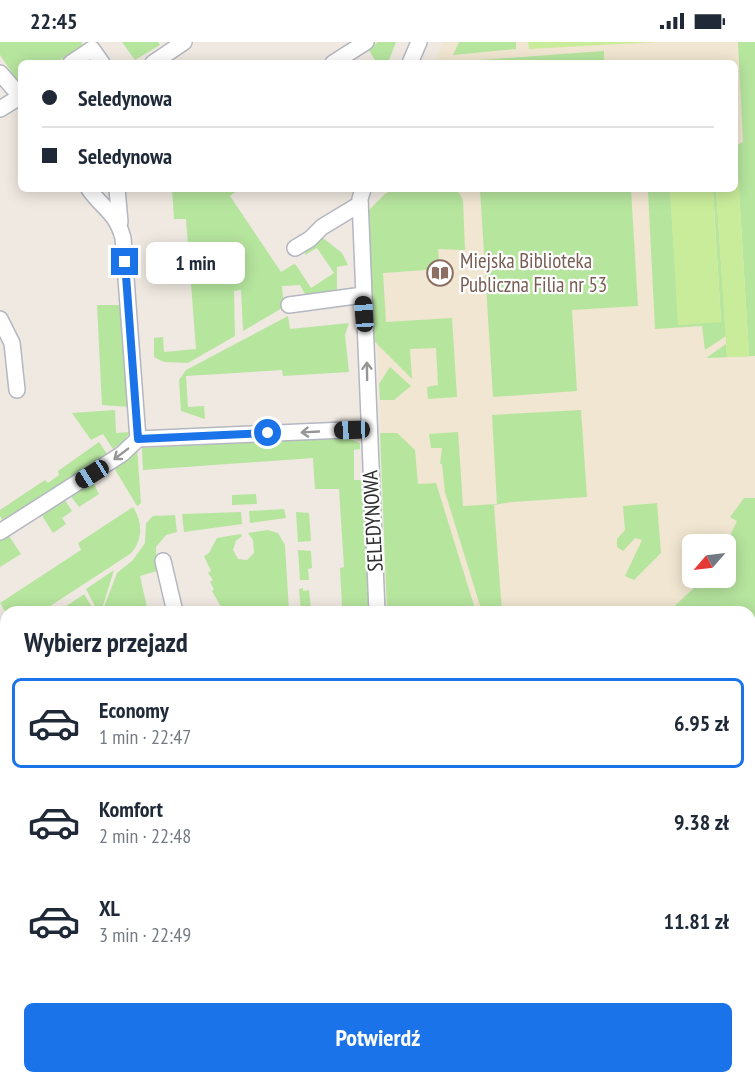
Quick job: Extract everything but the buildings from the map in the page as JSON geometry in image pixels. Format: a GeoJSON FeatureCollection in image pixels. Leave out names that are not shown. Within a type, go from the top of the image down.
{"type":"FeatureCollection","features":[{"type":"Feature","properties":{"kind":"street"},"geometry":{"type":"LineString","coordinates":[[157,60],[184,42]]}},
{"type":"Feature","properties":{"kind":"street"},"geometry":{"type":"LineString","coordinates":[[338,60],[366,42]]}},
{"type":"Feature","properties":{"kind":"street"},"geometry":{"type":"LineString","coordinates":[[411,60],[419,42]]}},
{"type":"Feature","properties":{"kind":"street"},"geometry":{"type":"LineString","coordinates":[[76,60],[92,49],[100,60]]}},
{"type":"Feature","properties":{"kind":"street"},"geometry":{"type":"LineString","coordinates":[[0,73],[18,93]]}},
{"type":"Feature","properties":{"kind":"street"},"geometry":{"type":"LineString","coordinates":[[0,109],[18,98]]}},
{"type":"Feature","properties":{"kind":"street"},"geometry":{"type":"LineString","coordinates":[[92,192],[120,225]]}},
{"type":"Feature","properties":{"kind":"street"},"geometry":{"type":"LineString","coordinates":[[117,192],[123,238],[138,439]]}},
{"type":"Feature","properties":{"kind":"street"},"geometry":{"type":"LineString","coordinates":[[295,248],[310,239],[363,193]]}},
{"type":"Feature","properties":{"kind":"street","name":"SELEDYNOWA"},"geometry":{"type":"LineString","coordinates":[[363,193],[363,295],[377,606]]}},
{"type":"Feature","properties":{"kind":"street"},"geometry":{"type":"LineString","coordinates":[[289,305],[363,295]]}},
{"type":"Feature","properties":{"kind":"street"},"geometry":{"type":"LineString","coordinates":[[0,318],[12,343],[17,390]]}},
{"type":"Feature","properties":{"kind":"street"},"geometry":{"type":"LineString","coordinates":[[0,532],[122,454],[138,439],[368,429]]}},
{"type":"Feature","properties":{"kind":"street"},"geometry":{"type":"LineString","coordinates":[[163,561],[174,606]]}},
{"type":"Feature","properties":{"kind":"shaded area"},"geometry":{"type":"Polygon","coordinates":[[[443,42],[751,42],[755,61],[755,557],[736,573],[736,534],[682,534],[682,588],[719,588],[698,606],[389,606],[369,210],[385,192],[738,192],[738,60],[604,60],[603,51],[476,60],[435,60],[443,42]]]}},
{"type":"Feature","properties":{"kind":"green space"},"geometry":{"type":"Polygon","coordinates":[[[0,42],[81,42],[83,45],[60,60],[18,60],[18,82],[0,55],[0,42]]]}},
{"type":"Feature","properties":{"kind":"green space"},"geometry":{"type":"Polygon","coordinates":[[[122,42],[158,42],[160,45],[135,60],[122,42]]]}},
{"type":"Feature","properties":{"kind":"green space"},"geometry":{"type":"Polygon","coordinates":[[[378,42],[396,42],[389,60],[375,60],[368,49],[378,42]]]}},
{"type":"Feature","properties":{"kind":"green space"},"geometry":{"type":"Polygon","coordinates":[[[459,42],[516,42],[516,49],[453,55],[459,42]]]}},
{"type":"Feature","properties":{"kind":"green space"},"geometry":{"type":"Polygon","coordinates":[[[528,42],[656,42],[529,49],[528,42]]]}},
{"type":"Feature","properties":{"kind":"green space"},"geometry":{"type":"Polygon","coordinates":[[[738,42],[755,42],[755,356],[706,358],[726,344],[727,357],[749,355],[738,174],[738,144],[743,142],[738,42]]]}},
{"type":"Feature","properties":{"kind":"green space"},"geometry":{"type":"Polygon","coordinates":[[[603,51],[604,60],[480,60],[603,51]]]}},
{"type":"Feature","properties":{"kind":"green space"},"geometry":{"type":"Polygon","coordinates":[[[738,174],[749,356],[727,357],[716,192],[738,192],[738,174]]]}},
{"type":"Feature","properties":{"kind":"green space"},"geometry":{"type":"Polygon","coordinates":[[[172,192],[235,192],[230,196],[281,272],[296,265],[311,288],[334,273],[317,248],[305,255],[305,250],[323,238],[342,253],[348,265],[337,267],[337,290],[306,296],[300,285],[282,286],[284,307],[243,331],[241,290],[234,291],[235,336],[188,363],[164,362],[154,357],[154,338],[163,337],[164,352],[196,349],[186,219],[174,219],[172,192]]]}},
{"type":"Feature","properties":{"kind":"green space"},"geometry":{"type":"Polygon","coordinates":[[[389,192],[458,192],[463,200],[465,250],[438,249],[440,269],[383,273],[386,322],[452,318],[457,397],[428,399],[427,387],[438,385],[436,348],[410,349],[412,379],[372,339],[368,257],[371,253],[368,251],[366,210],[369,210],[389,192]]]}},
{"type":"Feature","properties":{"kind":"green space"},"geometry":{"type":"Polygon","coordinates":[[[480,192],[631,192],[638,306],[572,310],[577,391],[493,397],[480,192]]]}},
{"type":"Feature","properties":{"kind":"green space"},"geometry":{"type":"Polygon","coordinates":[[[648,192],[670,192],[679,325],[721,321],[713,192],[716,192],[726,336],[705,350],[702,326],[655,329],[648,192]]]}},
{"type":"Feature","properties":{"kind":"green space"},"geometry":{"type":"Polygon","coordinates":[[[670,192],[713,192],[721,322],[678,325],[670,192]]]}},
{"type":"Feature","properties":{"kind":"green space"},"geometry":{"type":"Polygon","coordinates":[[[97,305],[121,305],[130,407],[102,405],[97,305]]]}},
{"type":"Feature","properties":{"kind":"green space"},"geometry":{"type":"Polygon","coordinates":[[[288,316],[290,329],[349,323],[345,335],[349,372],[283,376],[282,370],[186,376],[188,407],[204,406],[205,419],[181,411],[179,380],[186,370],[288,316]]]}},
{"type":"Feature","properties":{"kind":"green space"},"geometry":{"type":"Polygon","coordinates":[[[390,367],[411,386],[394,400],[380,400],[379,384],[390,367]]]}},
{"type":"Feature","properties":{"kind":"green space"},"geometry":{"type":"Polygon","coordinates":[[[115,410],[116,433],[130,432],[123,442],[113,449],[103,434],[91,440],[72,413],[115,410]]]}},
{"type":"Feature","properties":{"kind":"green space"},"geometry":{"type":"Polygon","coordinates":[[[581,410],[587,497],[494,505],[502,606],[480,606],[445,492],[442,464],[440,464],[442,448],[431,448],[429,434],[458,432],[463,506],[497,504],[492,415],[581,410]]]}},
{"type":"Feature","properties":{"kind":"green space"},"geometry":{"type":"Polygon","coordinates":[[[380,433],[397,433],[415,450],[418,484],[436,483],[474,606],[387,606],[380,433]]]}},
{"type":"Feature","properties":{"kind":"green space"},"geometry":{"type":"Polygon","coordinates":[[[347,438],[360,443],[360,449],[354,450],[354,480],[367,480],[372,606],[342,606],[340,568],[344,567],[339,489],[315,489],[313,458],[143,470],[142,448],[347,438]]]}},
{"type":"Feature","properties":{"kind":"green space"},"geometry":{"type":"Polygon","coordinates":[[[99,442],[107,454],[4,523],[0,510],[45,480],[48,483],[59,475],[58,471],[99,442]]]}},
{"type":"Feature","properties":{"kind":"green space"},"geometry":{"type":"Polygon","coordinates":[[[137,448],[141,503],[137,506],[113,466],[137,448]]]}},
{"type":"Feature","properties":{"kind":"green space"},"geometry":{"type":"Polygon","coordinates":[[[92,480],[99,494],[79,507],[70,495],[92,480]]]}},
{"type":"Feature","properties":{"kind":"green space"},"geometry":{"type":"Polygon","coordinates":[[[256,494],[257,504],[232,505],[232,495],[256,494]]]}},
{"type":"Feature","properties":{"kind":"green space"},"geometry":{"type":"Polygon","coordinates":[[[744,498],[755,498],[755,606],[674,606],[694,588],[736,588],[736,534],[731,534],[737,521],[730,517],[744,498]]]}},
{"type":"Feature","properties":{"kind":"green space"},"geometry":{"type":"Polygon","coordinates":[[[64,499],[72,511],[62,518],[66,524],[53,533],[41,514],[64,499]]]}},
{"type":"Feature","properties":{"kind":"green space"},"geometry":{"type":"Polygon","coordinates":[[[657,503],[661,553],[634,580],[625,576],[642,540],[635,538],[623,551],[617,547],[617,539],[625,530],[623,506],[657,503]]]}},
{"type":"Feature","properties":{"kind":"green space"},"geometry":{"type":"Polygon","coordinates":[[[133,507],[139,519],[140,531],[137,543],[130,554],[50,606],[2,606],[0,603],[81,550],[78,543],[133,507]]]}},
{"type":"Feature","properties":{"kind":"green space"},"geometry":{"type":"Polygon","coordinates":[[[284,509],[286,518],[250,523],[249,511],[284,509]]]}},
{"type":"Feature","properties":{"kind":"green space"},"geometry":{"type":"Polygon","coordinates":[[[241,512],[242,524],[184,532],[182,514],[241,512]]]}},
{"type":"Feature","properties":{"kind":"green space"},"geometry":{"type":"Polygon","coordinates":[[[296,512],[309,513],[311,541],[298,542],[296,512]]]}},
{"type":"Feature","properties":{"kind":"green space"},"geometry":{"type":"Polygon","coordinates":[[[175,515],[177,532],[166,535],[156,547],[157,571],[140,576],[147,606],[104,606],[117,573],[133,560],[145,543],[146,524],[153,516],[175,515]]]}},
{"type":"Feature","properties":{"kind":"green space"},"geometry":{"type":"Polygon","coordinates":[[[268,530],[278,533],[285,545],[289,606],[221,606],[212,591],[214,589],[210,582],[213,580],[208,573],[211,571],[204,556],[209,553],[217,538],[241,534],[233,550],[238,559],[247,560],[254,553],[253,540],[248,533],[268,530]]]}},
{"type":"Feature","properties":{"kind":"green space"},"geometry":{"type":"Polygon","coordinates":[[[9,536],[21,554],[0,567],[0,541],[9,536]]]}},
{"type":"Feature","properties":{"kind":"green space"},"geometry":{"type":"Polygon","coordinates":[[[298,550],[311,551],[312,568],[308,569],[309,580],[300,580],[298,550]]]}},
{"type":"Feature","properties":{"kind":"green space"},"geometry":{"type":"Polygon","coordinates":[[[114,570],[103,606],[95,606],[86,589],[114,570]]]}},
{"type":"Feature","properties":{"kind":"green space"},"geometry":{"type":"Polygon","coordinates":[[[299,589],[309,590],[311,606],[300,606],[299,589]]]}},
{"type":"Feature","properties":{"kind":"green space"},"geometry":{"type":"Polygon","coordinates":[[[83,595],[91,606],[66,606],[83,595]]]}},
{"type":"Feature","properties":{"kind":"place","name":"Miejska Biblioteka Publiczna Filia nr 53"},"geometry":{"type":"Point","coordinates":[440,273]}},
{"type":"Feature","properties":{"kind":"route"},"geometry":{"type":"LineString","coordinates":[[125,262],[138,439],[268,433]]}}]}
